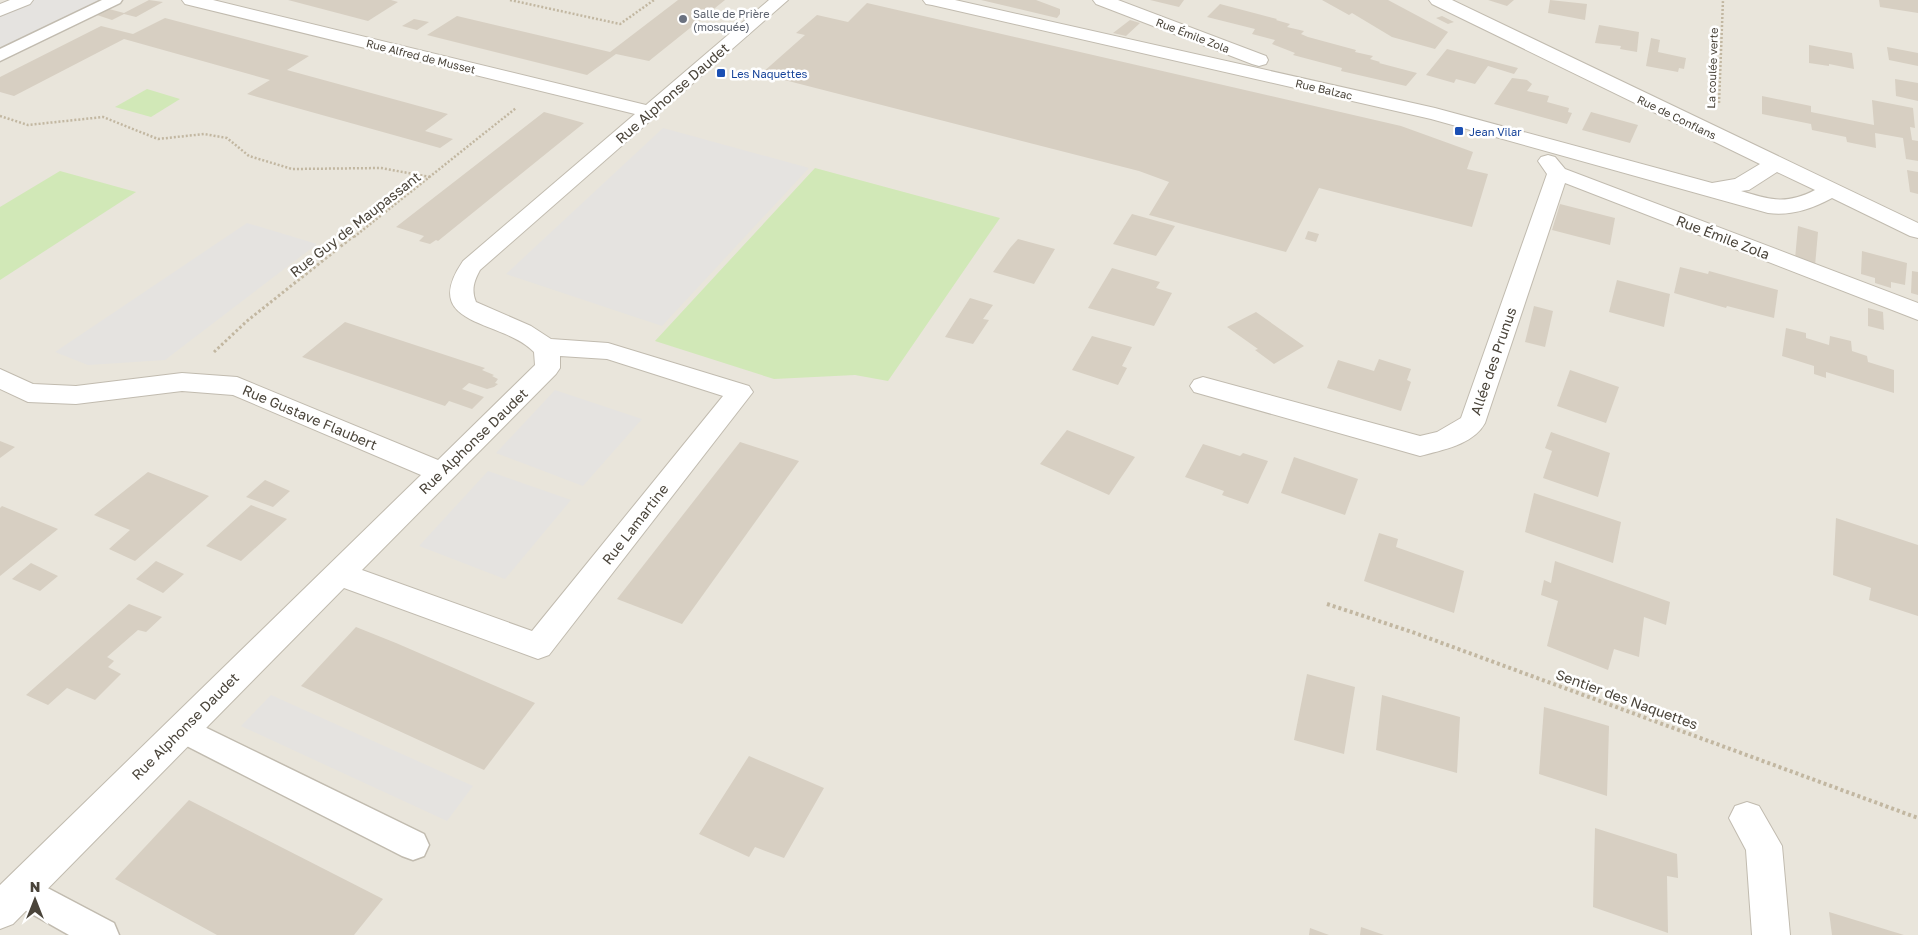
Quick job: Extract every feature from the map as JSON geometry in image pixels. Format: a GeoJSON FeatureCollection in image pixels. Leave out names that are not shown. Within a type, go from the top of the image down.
{"type":"FeatureCollection","features":[{"type":"Feature","properties":{"kind":"street"},"geometry":{"type":"LineString","coordinates":[[0,11],[24,0]]}},
{"type":"Feature","properties":{"kind":"street","name":"Rue Alfred de Musset"},"geometry":{"type":"LineString","coordinates":[[192,0],[650,112]]}},
{"type":"Feature","properties":{"kind":"street","name":"Rue Alphonse Daudet"},"geometry":{"type":"LineString","coordinates":[[10,901],[440,472],[547,368],[549,357],[546,347],[532,337],[466,307],[460,297],[460,285],[471,266],[779,0]]}},
{"type":"Feature","properties":{"kind":"street","name":"Rue Balzac"},"geometry":{"type":"LineString","coordinates":[[932,0],[1435,114],[1768,206],[1784,208],[1810,202],[1831,190]]}},
{"type":"Feature","properties":{"kind":"street","name":"Rue Émile Zola"},"geometry":{"type":"LineString","coordinates":[[1102,0],[1269,64],[1273,70],[1272,77]]}},
{"type":"Feature","properties":{"kind":"street","name":"Rue de Conflans"},"geometry":{"type":"LineString","coordinates":[[1438,0],[1918,231]]}},
{"type":"Feature","properties":{"kind":"street"},"geometry":{"type":"LineString","coordinates":[[1552,145],[1548,160],[1558,173]]}},
{"type":"Feature","properties":{"kind":"street","name":"Rue Balzac"},"geometry":{"type":"LineString","coordinates":[[1712,189],[1741,185],[1776,164]]}},
{"type":"Feature","properties":{"kind":"street","name":"Rue Émile Zola"},"geometry":{"type":"LineString","coordinates":[[1558,173],[1918,312]]}},
{"type":"Feature","properties":{"kind":"street","name":"Allée des Prunus"},"geometry":{"type":"LineString","coordinates":[[1203,386],[1420,446],[1445,440],[1472,423],[1558,173]]}},
{"type":"Feature","properties":{"kind":"street","name":"Rue Lamartine"},"geometry":{"type":"LineString","coordinates":[[338,574],[538,646],[740,392],[608,351],[546,347]]}},
{"type":"Feature","properties":{"kind":"street","name":"Rue Gustave Flaubert"},"geometry":{"type":"LineString","coordinates":[[0,378],[28,393],[76,395],[182,382],[237,386],[440,472]]}},
{"type":"Feature","properties":{"kind":"street"},"geometry":{"type":"LineString","coordinates":[[1747,818],[1764,846],[1770,935]]}},
{"type":"Feature","properties":{"kind":"lane"},"geometry":{"type":"LineString","coordinates":[[0,56],[114,0]]}},
{"type":"Feature","properties":{"kind":"lane"},"geometry":{"type":"LineString","coordinates":[[182,729],[413,845]]}},
{"type":"Feature","properties":{"kind":"lane"},"geometry":{"type":"LineString","coordinates":[[10,901],[102,935]]}},
{"type":"Feature","properties":{"kind":"path"},"geometry":{"type":"LineString","coordinates":[[510,0],[620,24],[654,0]]}},
{"type":"Feature","properties":{"kind":"path","name":"La coulée verte"},"geometry":{"type":"LineString","coordinates":[[1718,136],[1723,0]]}},
{"type":"Feature","properties":{"kind":"path","name":"Rue Guy de Maupassant"},"geometry":{"type":"LineString","coordinates":[[182,382],[247,321],[544,86]]}},
{"type":"Feature","properties":{"kind":"path"},"geometry":{"type":"LineString","coordinates":[[0,116],[28,124],[103,117],[158,139],[204,134],[227,138],[250,156],[292,169],[381,168],[430,177]]}},
{"type":"Feature","properties":{"kind":"path","name":"Sentier des Naquettes"},"geometry":{"type":"LineString","coordinates":[[1327,604],[1412,632],[1918,818]]}},
{"type":"Feature","properties":{"kind":"shaded area"},"geometry":{"type":"Polygon","coordinates":[[[0,0],[1918,0],[1918,935],[0,935],[0,0]]]}},
{"type":"Feature","properties":{"kind":"shaded area"},"geometry":{"type":"Polygon","coordinates":[[[32,0],[112,0],[0,59],[0,16],[32,0]]]}},
{"type":"Feature","properties":{"kind":"shaded area"},"geometry":{"type":"Polygon","coordinates":[[[663,128],[809,168],[662,326],[506,274],[663,128]]]}},
{"type":"Feature","properties":{"kind":"shaded area"},"geometry":{"type":"Polygon","coordinates":[[[247,223],[317,244],[165,360],[88,365],[55,352],[247,223]]]}},
{"type":"Feature","properties":{"kind":"shaded area"},"geometry":{"type":"Polygon","coordinates":[[[555,390],[642,419],[583,486],[496,453],[555,390]]]}},
{"type":"Feature","properties":{"kind":"shaded area"},"geometry":{"type":"Polygon","coordinates":[[[488,471],[571,500],[505,579],[419,546],[488,471]]]}},
{"type":"Feature","properties":{"kind":"shaded area"},"geometry":{"type":"Polygon","coordinates":[[[271,695],[473,786],[447,821],[241,726],[271,695]]]}},
{"type":"Feature","properties":{"kind":"green space"},"geometry":{"type":"Polygon","coordinates":[[[147,89],[180,99],[151,117],[115,107],[147,89]]]}},
{"type":"Feature","properties":{"kind":"green space"},"geometry":{"type":"Polygon","coordinates":[[[815,168],[1000,218],[888,381],[855,375],[774,379],[655,341],[815,168]]]}},
{"type":"Feature","properties":{"kind":"green space"},"geometry":{"type":"Polygon","coordinates":[[[60,171],[136,192],[0,280],[0,207],[60,171]]]}},
{"type":"Feature","properties":{"kind":"building"},"geometry":{"type":"Polygon","coordinates":[[[149,0],[163,2],[136,17],[124,14],[112,20],[97,15],[109,9],[124,13],[149,0]]]}},
{"type":"Feature","properties":{"kind":"building"},"geometry":{"type":"Polygon","coordinates":[[[288,0],[391,0],[398,2],[368,21],[288,0]]]}},
{"type":"Feature","properties":{"kind":"building"},"geometry":{"type":"Polygon","coordinates":[[[678,0],[725,0],[649,61],[616,54],[587,75],[427,35],[457,16],[610,52],[678,0]]]}},
{"type":"Feature","properties":{"kind":"building"},"geometry":{"type":"Polygon","coordinates":[[[981,0],[1036,0],[1060,9],[1060,14],[1057,18],[981,0]]]}},
{"type":"Feature","properties":{"kind":"building"},"geometry":{"type":"Polygon","coordinates":[[[1150,0],[1184,0],[1179,7],[1150,0]]]}},
{"type":"Feature","properties":{"kind":"building"},"geometry":{"type":"Polygon","coordinates":[[[1322,0],[1388,0],[1448,32],[1435,49],[1392,37],[1352,13],[1349,15],[1322,0]]]}},
{"type":"Feature","properties":{"kind":"building"},"geometry":{"type":"Polygon","coordinates":[[[1488,0],[1514,0],[1507,6],[1488,0]]]}},
{"type":"Feature","properties":{"kind":"building"},"geometry":{"type":"Polygon","coordinates":[[[1550,0],[1587,4],[1585,20],[1548,13],[1550,0]]]}},
{"type":"Feature","properties":{"kind":"building"},"geometry":{"type":"Polygon","coordinates":[[[1879,0],[1918,0],[1918,13],[1880,7],[1879,0]]]}},
{"type":"Feature","properties":{"kind":"building"},"geometry":{"type":"Polygon","coordinates":[[[867,3],[1401,126],[1473,152],[1467,169],[1488,174],[1472,227],[1319,188],[1286,252],[1149,215],[1169,182],[1139,171],[761,74],[805,35],[796,33],[817,15],[848,22],[867,3]]]}},
{"type":"Feature","properties":{"kind":"building"},"geometry":{"type":"Polygon","coordinates":[[[1220,4],[1277,19],[1290,24],[1287,27],[1304,31],[1301,34],[1308,37],[1356,50],[1355,52],[1373,56],[1370,59],[1379,63],[1417,73],[1406,86],[1341,71],[1342,68],[1293,55],[1295,53],[1272,44],[1275,40],[1252,34],[1255,29],[1207,17],[1220,4]]]}},
{"type":"Feature","properties":{"kind":"building"},"geometry":{"type":"Polygon","coordinates":[[[1442,16],[1454,22],[1448,24],[1436,18],[1442,16]]]}},
{"type":"Feature","properties":{"kind":"building"},"geometry":{"type":"Polygon","coordinates":[[[165,18],[309,56],[287,70],[448,114],[425,131],[453,139],[440,148],[247,94],[270,80],[124,39],[14,96],[0,92],[0,77],[101,26],[133,34],[165,18]]]}},
{"type":"Feature","properties":{"kind":"building"},"geometry":{"type":"Polygon","coordinates":[[[414,19],[429,22],[417,30],[402,26],[414,19]]]}},
{"type":"Feature","properties":{"kind":"building"},"geometry":{"type":"Polygon","coordinates":[[[1130,20],[1140,23],[1126,36],[1113,33],[1130,20]]]}},
{"type":"Feature","properties":{"kind":"building"},"geometry":{"type":"Polygon","coordinates":[[[1599,25],[1639,32],[1637,52],[1620,49],[1621,46],[1595,43],[1599,25]]]}},
{"type":"Feature","properties":{"kind":"building"},"geometry":{"type":"Polygon","coordinates":[[[1651,38],[1660,40],[1658,52],[1686,58],[1684,69],[1679,68],[1678,72],[1646,66],[1651,38]]]}},
{"type":"Feature","properties":{"kind":"building"},"geometry":{"type":"Polygon","coordinates":[[[1809,45],[1852,53],[1854,69],[1829,64],[1829,66],[1809,63],[1809,45]]]}},
{"type":"Feature","properties":{"kind":"building"},"geometry":{"type":"Polygon","coordinates":[[[1887,47],[1918,53],[1918,66],[1889,60],[1887,47]]]}},
{"type":"Feature","properties":{"kind":"building"},"geometry":{"type":"Polygon","coordinates":[[[1447,49],[1518,68],[1514,74],[1488,66],[1475,84],[1456,79],[1454,83],[1426,75],[1447,49]]]}},
{"type":"Feature","properties":{"kind":"building"},"geometry":{"type":"Polygon","coordinates":[[[1512,78],[1527,80],[1532,84],[1527,91],[1549,96],[1547,102],[1569,108],[1568,112],[1572,113],[1567,124],[1494,104],[1512,78]]]}},
{"type":"Feature","properties":{"kind":"building"},"geometry":{"type":"Polygon","coordinates":[[[1895,79],[1918,83],[1918,101],[1896,96],[1895,79]]]}},
{"type":"Feature","properties":{"kind":"building"},"geometry":{"type":"Polygon","coordinates":[[[1762,96],[1811,106],[1811,112],[1874,125],[1872,100],[1913,108],[1915,128],[1910,127],[1912,140],[1918,141],[1918,161],[1906,159],[1903,138],[1875,133],[1876,148],[1847,142],[1846,137],[1812,130],[1811,124],[1762,114],[1762,96]]]}},
{"type":"Feature","properties":{"kind":"building"},"geometry":{"type":"Polygon","coordinates":[[[544,112],[584,123],[438,241],[436,240],[430,244],[419,241],[424,236],[396,227],[544,112]]]}},
{"type":"Feature","properties":{"kind":"building"},"geometry":{"type":"Polygon","coordinates":[[[1591,112],[1638,125],[1630,143],[1582,130],[1591,112]]]}},
{"type":"Feature","properties":{"kind":"building"},"geometry":{"type":"Polygon","coordinates":[[[1907,170],[1918,172],[1918,194],[1910,192],[1907,170]]]}},
{"type":"Feature","properties":{"kind":"building"},"geometry":{"type":"Polygon","coordinates":[[[1560,204],[1615,218],[1610,245],[1552,230],[1560,204]]]}},
{"type":"Feature","properties":{"kind":"building"},"geometry":{"type":"Polygon","coordinates":[[[1132,214],[1175,226],[1156,256],[1113,244],[1132,214]]]}},
{"type":"Feature","properties":{"kind":"building"},"geometry":{"type":"Polygon","coordinates":[[[1798,226],[1818,232],[1815,266],[1795,259],[1798,226]]]}},
{"type":"Feature","properties":{"kind":"building"},"geometry":{"type":"Polygon","coordinates":[[[1308,231],[1319,234],[1316,242],[1305,239],[1308,231]]]}},
{"type":"Feature","properties":{"kind":"building"},"geometry":{"type":"Polygon","coordinates":[[[1018,239],[1055,249],[1034,284],[993,272],[1018,239]]]}},
{"type":"Feature","properties":{"kind":"building"},"geometry":{"type":"Polygon","coordinates":[[[1862,251],[1907,263],[1905,285],[1891,282],[1891,288],[1875,283],[1875,278],[1861,274],[1862,251]]]}},
{"type":"Feature","properties":{"kind":"building"},"geometry":{"type":"Polygon","coordinates":[[[1680,267],[1708,274],[1709,271],[1778,290],[1774,318],[1727,306],[1726,308],[1674,293],[1680,267]]]}},
{"type":"Feature","properties":{"kind":"building"},"geometry":{"type":"Polygon","coordinates":[[[1112,268],[1160,282],[1156,288],[1172,293],[1154,326],[1088,308],[1112,268]]]}},
{"type":"Feature","properties":{"kind":"building"},"geometry":{"type":"Polygon","coordinates":[[[1912,271],[1918,272],[1918,295],[1911,293],[1912,271]]]}},
{"type":"Feature","properties":{"kind":"building"},"geometry":{"type":"Polygon","coordinates":[[[1617,280],[1670,294],[1664,327],[1609,312],[1617,280]]]}},
{"type":"Feature","properties":{"kind":"building"},"geometry":{"type":"Polygon","coordinates":[[[970,298],[993,305],[983,319],[989,320],[973,344],[945,337],[970,298]]]}},
{"type":"Feature","properties":{"kind":"building"},"geometry":{"type":"Polygon","coordinates":[[[1534,306],[1553,311],[1545,347],[1525,342],[1534,306]]]}},
{"type":"Feature","properties":{"kind":"building"},"geometry":{"type":"Polygon","coordinates":[[[1868,308],[1883,312],[1884,330],[1868,326],[1868,308]]]}},
{"type":"Feature","properties":{"kind":"building"},"geometry":{"type":"Polygon","coordinates":[[[1256,312],[1304,346],[1274,364],[1255,350],[1258,349],[1227,327],[1256,312]]]}},
{"type":"Feature","properties":{"kind":"building"},"geometry":{"type":"Polygon","coordinates":[[[345,322],[485,368],[482,370],[494,375],[492,376],[498,379],[495,383],[498,384],[487,389],[469,383],[462,389],[484,397],[472,409],[449,401],[445,406],[302,357],[345,322]]]}},
{"type":"Feature","properties":{"kind":"building"},"geometry":{"type":"Polygon","coordinates":[[[1786,328],[1806,333],[1806,338],[1829,345],[1830,336],[1851,341],[1852,351],[1867,356],[1868,362],[1894,370],[1894,393],[1826,372],[1826,378],[1814,374],[1814,366],[1782,356],[1786,328]]]}},
{"type":"Feature","properties":{"kind":"building"},"geometry":{"type":"Polygon","coordinates":[[[1092,336],[1132,347],[1122,366],[1127,368],[1118,385],[1072,370],[1092,336]]]}},
{"type":"Feature","properties":{"kind":"building"},"geometry":{"type":"Polygon","coordinates":[[[1379,359],[1411,369],[1407,380],[1411,382],[1401,411],[1327,388],[1338,360],[1374,371],[1379,359]]]}},
{"type":"Feature","properties":{"kind":"building"},"geometry":{"type":"Polygon","coordinates":[[[1570,370],[1619,387],[1606,423],[1557,406],[1570,370]]]}},
{"type":"Feature","properties":{"kind":"building"},"geometry":{"type":"Polygon","coordinates":[[[1067,430],[1135,457],[1109,495],[1040,464],[1067,430]]]}},
{"type":"Feature","properties":{"kind":"building"},"geometry":{"type":"Polygon","coordinates":[[[1551,432],[1610,453],[1598,497],[1543,478],[1552,451],[1545,448],[1551,432]]]}},
{"type":"Feature","properties":{"kind":"building"},"geometry":{"type":"Polygon","coordinates":[[[0,441],[15,447],[0,458],[0,441]]]}},
{"type":"Feature","properties":{"kind":"building"},"geometry":{"type":"Polygon","coordinates":[[[740,442],[799,461],[682,624],[617,599],[740,442]]]}},
{"type":"Feature","properties":{"kind":"building"},"geometry":{"type":"Polygon","coordinates":[[[1203,444],[1240,456],[1243,453],[1268,461],[1248,504],[1222,495],[1224,491],[1185,477],[1203,444]]]}},
{"type":"Feature","properties":{"kind":"building"},"geometry":{"type":"Polygon","coordinates":[[[1294,457],[1358,479],[1345,515],[1281,493],[1294,457]]]}},
{"type":"Feature","properties":{"kind":"building"},"geometry":{"type":"Polygon","coordinates":[[[148,472],[209,496],[135,561],[109,549],[130,530],[94,515],[148,472]]]}},
{"type":"Feature","properties":{"kind":"building"},"geometry":{"type":"Polygon","coordinates":[[[265,480],[290,491],[273,507],[246,497],[265,480]]]}},
{"type":"Feature","properties":{"kind":"building"},"geometry":{"type":"Polygon","coordinates":[[[1534,493],[1621,522],[1613,563],[1525,532],[1534,493]]]}},
{"type":"Feature","properties":{"kind":"building"},"geometry":{"type":"Polygon","coordinates":[[[251,505],[287,519],[241,561],[206,546],[251,505]]]}},
{"type":"Feature","properties":{"kind":"building"},"geometry":{"type":"Polygon","coordinates":[[[2,506],[58,529],[0,576],[0,508],[2,506]]]}},
{"type":"Feature","properties":{"kind":"building"},"geometry":{"type":"Polygon","coordinates":[[[1836,518],[1918,545],[1918,616],[1869,600],[1871,588],[1833,575],[1836,518]]]}},
{"type":"Feature","properties":{"kind":"building"},"geometry":{"type":"Polygon","coordinates":[[[1379,533],[1398,539],[1396,547],[1464,571],[1454,613],[1364,581],[1379,533]]]}},
{"type":"Feature","properties":{"kind":"building"},"geometry":{"type":"Polygon","coordinates":[[[156,561],[184,574],[163,593],[136,579],[156,561]]]}},
{"type":"Feature","properties":{"kind":"building"},"geometry":{"type":"Polygon","coordinates":[[[1555,561],[1670,602],[1666,625],[1644,617],[1639,657],[1614,649],[1608,670],[1547,646],[1558,601],[1541,595],[1544,580],[1551,583],[1555,561]]]}},
{"type":"Feature","properties":{"kind":"building"},"geometry":{"type":"Polygon","coordinates":[[[31,563],[58,576],[40,591],[12,579],[31,563]]]}},
{"type":"Feature","properties":{"kind":"building"},"geometry":{"type":"Polygon","coordinates":[[[129,604],[162,617],[146,632],[138,630],[107,657],[114,661],[108,667],[121,674],[95,700],[67,688],[48,705],[26,695],[129,604]]]}},
{"type":"Feature","properties":{"kind":"building"},"geometry":{"type":"Polygon","coordinates":[[[356,627],[535,703],[484,770],[301,686],[356,627]]]}},
{"type":"Feature","properties":{"kind":"building"},"geometry":{"type":"Polygon","coordinates":[[[1307,674],[1355,687],[1344,754],[1294,740],[1307,674]]]}},
{"type":"Feature","properties":{"kind":"building"},"geometry":{"type":"Polygon","coordinates":[[[1382,695],[1460,717],[1457,773],[1376,750],[1382,695]]]}},
{"type":"Feature","properties":{"kind":"building"},"geometry":{"type":"Polygon","coordinates":[[[1544,707],[1609,726],[1607,796],[1539,774],[1544,707]]]}},
{"type":"Feature","properties":{"kind":"building"},"geometry":{"type":"Polygon","coordinates":[[[749,756],[824,788],[784,858],[755,847],[749,857],[699,834],[749,756]]]}},
{"type":"Feature","properties":{"kind":"building"},"geometry":{"type":"Polygon","coordinates":[[[189,800],[383,899],[354,935],[217,935],[115,879],[189,800]]]}},
{"type":"Feature","properties":{"kind":"building"},"geometry":{"type":"Polygon","coordinates":[[[1595,828],[1677,854],[1678,878],[1667,876],[1668,933],[1593,907],[1595,828]]]}},
{"type":"Feature","properties":{"kind":"building"},"geometry":{"type":"Polygon","coordinates":[[[1829,912],[1904,935],[1832,935],[1829,912]]]}},
{"type":"Feature","properties":{"kind":"building"},"geometry":{"type":"Polygon","coordinates":[[[1361,927],[1384,935],[1360,935],[1361,927]]]}},
{"type":"Feature","properties":{"kind":"building"},"geometry":{"type":"Polygon","coordinates":[[[1310,928],[1329,935],[1309,935],[1310,928]]]}},
{"type":"Feature","properties":{"kind":"place","name":"Salle de Prière (mosquée)"},"geometry":{"type":"Point","coordinates":[683,19]}},
{"type":"Feature","properties":{"kind":"place","name":"Les Naquettes"},"geometry":{"type":"Point","coordinates":[721,73]}},
{"type":"Feature","properties":{"kind":"place","name":"Jean Vilar"},"geometry":{"type":"Point","coordinates":[1459,131]}}]}
